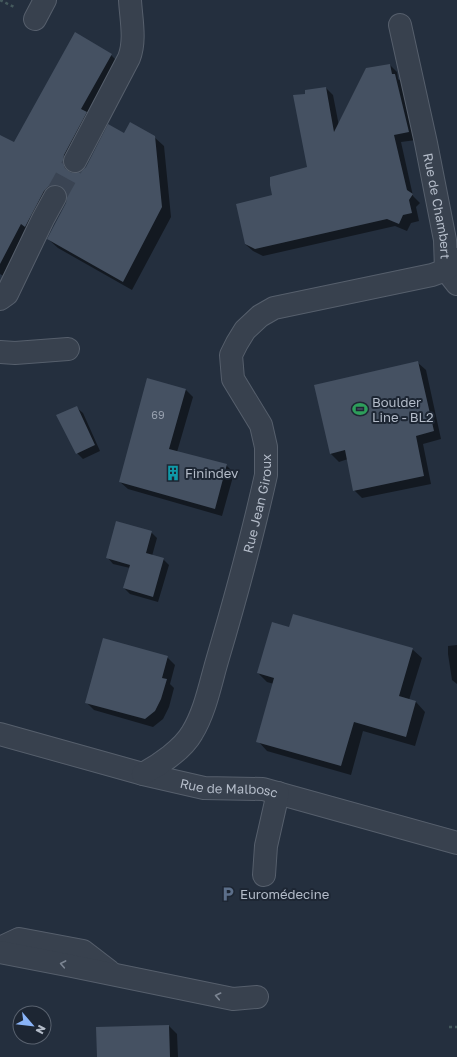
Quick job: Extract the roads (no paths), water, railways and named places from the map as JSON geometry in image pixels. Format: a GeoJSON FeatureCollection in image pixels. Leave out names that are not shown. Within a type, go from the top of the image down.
{"type":"FeatureCollection","features":[{"type":"Feature","properties":{"kind":"street"},"geometry":{"type":"LineString","coordinates":[[75,161],[132,50],[133,34],[130,0]]}},
{"type":"Feature","properties":{"kind":"street","name":"Rue de Chambert"},"geometry":{"type":"LineString","coordinates":[[400,25],[426,142],[445,240],[453,271]]}},
{"type":"Feature","properties":{"kind":"street"},"geometry":{"type":"LineString","coordinates":[[0,299],[7,294],[55,197]]}},
{"type":"Feature","properties":{"kind":"street","name":"Rue Jean Giroux"},"geometry":{"type":"LineString","coordinates":[[143,774],[153,769],[184,744],[192,734],[200,716],[226,628],[266,476],[266,447],[261,425],[233,379],[232,355],[245,330],[260,316],[274,308],[453,271]]}},
{"type":"Feature","properties":{"kind":"street"},"geometry":{"type":"LineString","coordinates":[[0,352],[16,353],[68,349]]}},
{"type":"Feature","properties":{"kind":"street","name":"Rue de Malbosc"},"geometry":{"type":"LineString","coordinates":[[0,734],[143,774],[204,788],[263,789],[457,843]]}},
{"type":"Feature","properties":{"kind":"street"},"geometry":{"type":"LineString","coordinates":[[264,875],[266,846],[278,793]]}},
{"type":"Feature","properties":{"kind":"street"},"geometry":{"type":"LineString","coordinates":[[0,948],[19,939],[83,951],[111,974]]}},
{"type":"Feature","properties":{"kind":"street"},"geometry":{"type":"LineString","coordinates":[[0,952],[233,999],[257,997]]}},
{"type":"Feature","properties":{"kind":"tunnel"},"geometry":{"type":"LineString","coordinates":[[55,197],[75,161]]}},
{"type":"Feature","properties":{"kind":"place","name":"Boulder Line - BL2"},"geometry":{"type":"Point","coordinates":[360,409]}},
{"type":"Feature","properties":{"kind":"place","name":"Finindev"},"geometry":{"type":"Point","coordinates":[173,473]}},
{"type":"Feature","properties":{"kind":"place","name":"Euromédecine"},"geometry":{"type":"Point","coordinates":[228,894]}}]}
